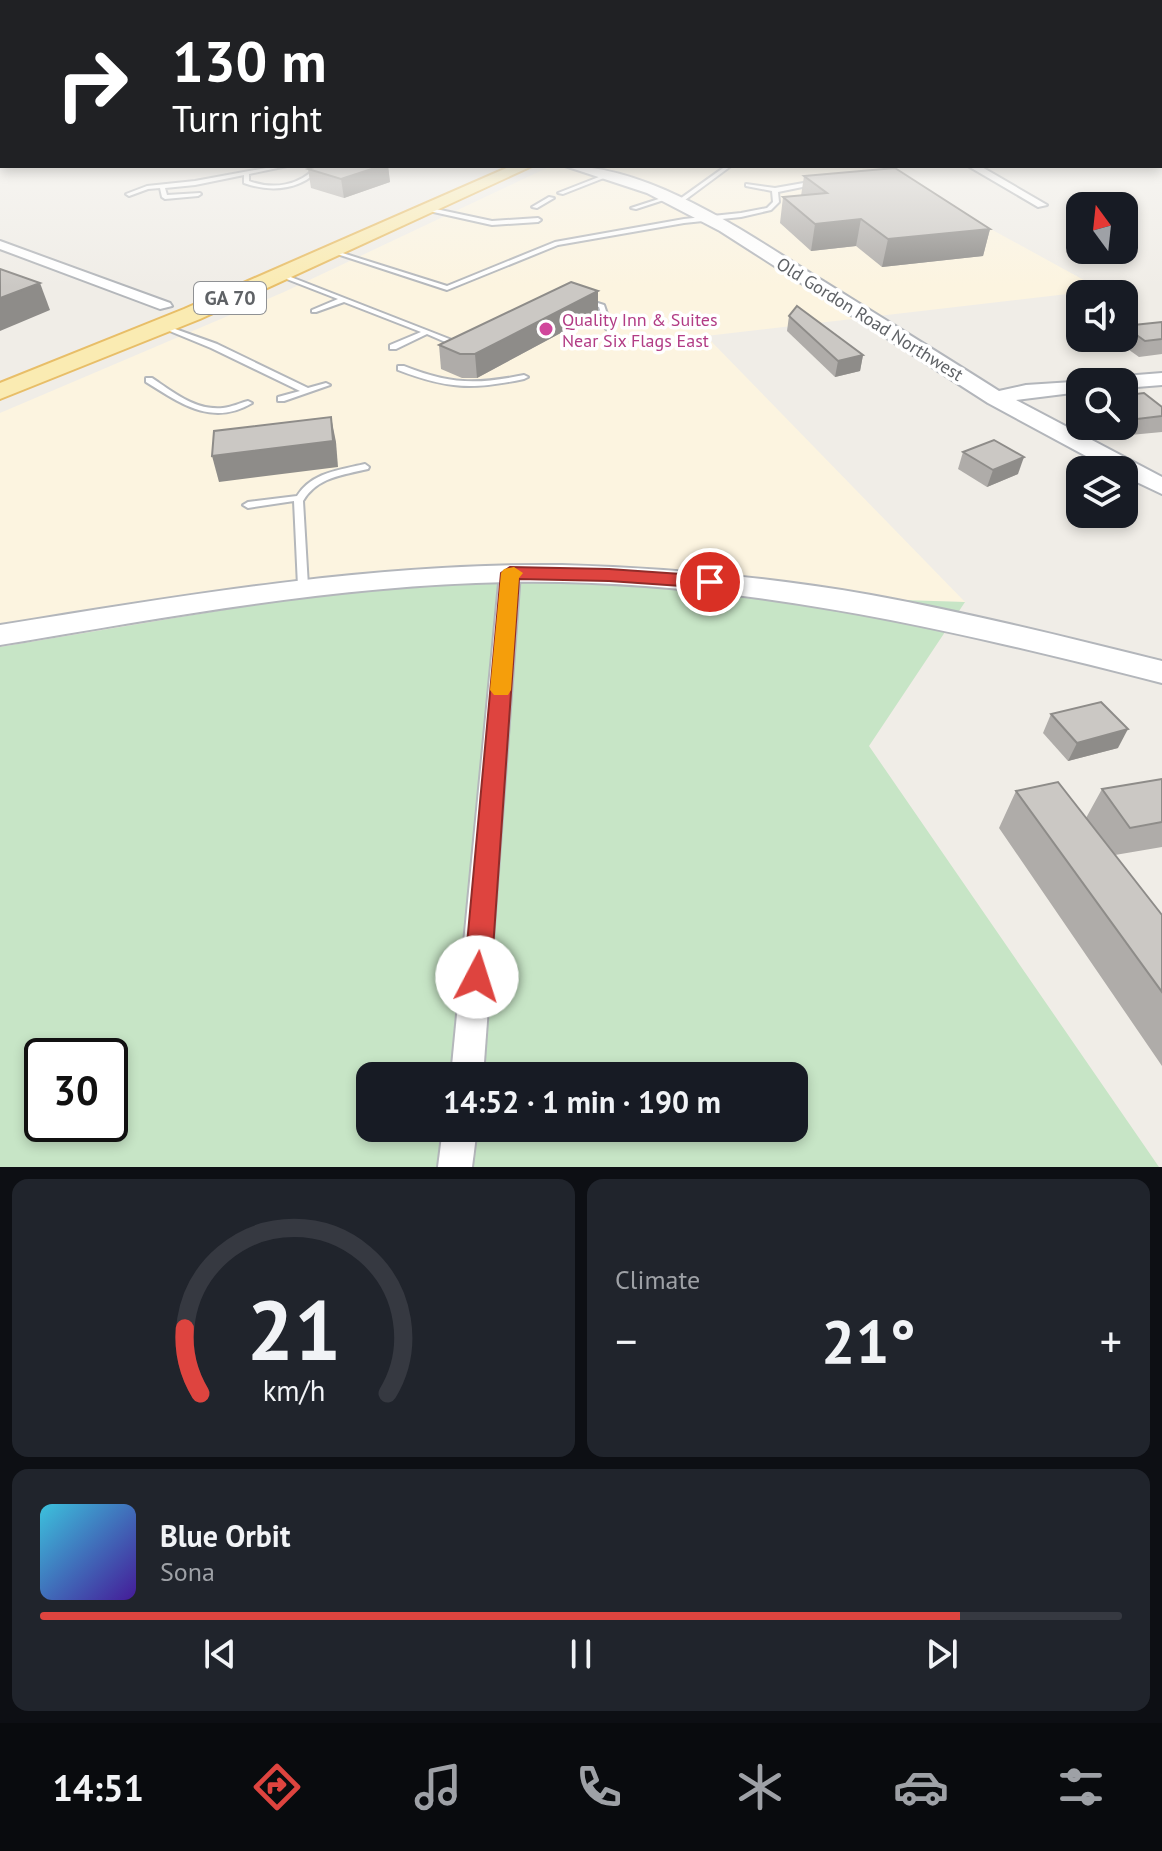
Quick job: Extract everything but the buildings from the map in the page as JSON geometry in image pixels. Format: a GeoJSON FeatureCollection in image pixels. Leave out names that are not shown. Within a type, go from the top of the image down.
{"type":"FeatureCollection","features":[{"type":"Feature","properties":{"kind":"main road","name":"GA 70"},"geometry":{"type":"LineString","coordinates":[[0,392],[164,316],[484,178]]}},
{"type":"Feature","properties":{"kind":"main road","name":"GA 70"},"geometry":{"type":"LineString","coordinates":[[0,373],[281,275],[431,210],[489,178]]}},
{"type":"Feature","properties":{"kind":"main road","name":"Old Gordon Road Northwest"},"geometry":{"type":"LineString","coordinates":[[621,178],[674,200],[711,220],[996,398],[1157,481]]}},
{"type":"Feature","properties":{"kind":"main road"},"geometry":{"type":"LineString","coordinates":[[1138,381],[1162,379]]}},
{"type":"Feature","properties":{"kind":"main road"},"geometry":{"type":"LineString","coordinates":[[996,398],[1066,387]]}},
{"type":"Feature","properties":{"kind":"main road"},"geometry":{"type":"LineString","coordinates":[[0,635],[303,586],[406,577],[510,573],[609,575],[710,582],[814,595],[921,614],[1162,672]]}},
{"type":"Feature","properties":{"kind":"street"},"geometry":{"type":"LineString","coordinates":[[995,178],[1042,205]]}},
{"type":"Feature","properties":{"kind":"street"},"geometry":{"type":"LineString","coordinates":[[0,245],[164,316]]}},
{"type":"Feature","properties":{"kind":"street"},"geometry":{"type":"LineString","coordinates":[[468,1062],[510,573]]}},
{"type":"Feature","properties":{"kind":"street"},"geometry":{"type":"LineString","coordinates":[[455,1167],[458,1142]]}},
{"type":"Feature","properties":{"kind":"lane"},"geometry":{"type":"LineString","coordinates":[[129,194],[210,178]]}},
{"type":"Feature","properties":{"kind":"lane"},"geometry":{"type":"LineString","coordinates":[[246,178],[246,182],[269,188],[309,178]]}},
{"type":"Feature","properties":{"kind":"lane"},"geometry":{"type":"LineString","coordinates":[[561,193],[588,178]]}},
{"type":"Feature","properties":{"kind":"lane"},"geometry":{"type":"LineString","coordinates":[[634,208],[674,200],[709,178]]}},
{"type":"Feature","properties":{"kind":"lane"},"geometry":{"type":"LineString","coordinates":[[775,190],[820,183]]}},
{"type":"Feature","properties":{"kind":"lane"},"geometry":{"type":"LineString","coordinates":[[748,185],[792,192]]}},
{"type":"Feature","properties":{"kind":"lane"},"geometry":{"type":"LineString","coordinates":[[162,187],[165,197],[198,194]]}},
{"type":"Feature","properties":{"kind":"lane"},"geometry":{"type":"LineString","coordinates":[[334,252],[447,288],[557,243],[769,209],[776,202],[775,190]]}},
{"type":"Feature","properties":{"kind":"lane"},"geometry":{"type":"LineString","coordinates":[[535,207],[551,198]]}},
{"type":"Feature","properties":{"kind":"lane"},"geometry":{"type":"LineString","coordinates":[[431,210],[492,223],[538,220]]}},
{"type":"Feature","properties":{"kind":"lane"},"geometry":{"type":"LineString","coordinates":[[527,221],[529,213]]}},
{"type":"Feature","properties":{"kind":"lane"},"geometry":{"type":"LineString","coordinates":[[281,275],[453,342]]}},
{"type":"Feature","properties":{"kind":"lane"},"geometry":{"type":"LineString","coordinates":[[572,297],[602,306],[609,329]]}},
{"type":"Feature","properties":{"kind":"lane"},"geometry":{"type":"LineString","coordinates":[[314,311],[345,299]]}},
{"type":"Feature","properties":{"kind":"lane"},"geometry":{"type":"LineString","coordinates":[[164,316],[214,346],[305,390]]}},
{"type":"Feature","properties":{"kind":"lane"},"geometry":{"type":"LineString","coordinates":[[393,347],[426,332]]}},
{"type":"Feature","properties":{"kind":"lane"},"geometry":{"type":"LineString","coordinates":[[401,368],[440,384],[475,387],[524,377]]}},
{"type":"Feature","properties":{"kind":"lane"},"geometry":{"type":"LineString","coordinates":[[149,380],[200,411],[213,413],[248,403]]}},
{"type":"Feature","properties":{"kind":"lane"},"geometry":{"type":"LineString","coordinates":[[281,399],[326,385]]}},
{"type":"Feature","properties":{"kind":"lane"},"geometry":{"type":"LineString","coordinates":[[303,586],[299,498],[303,488],[314,480],[365,467]]}},
{"type":"Feature","properties":{"kind":"lane"},"geometry":{"type":"LineString","coordinates":[[248,505],[299,498]]}},
{"type":"Feature","properties":{"kind":"shaded area"},"geometry":{"type":"Polygon","coordinates":[[[525,178],[899,178],[1084,280],[1066,280],[1066,294],[706,336],[965,602],[343,590],[0,647],[0,413],[284,292],[525,178]]]}},
{"type":"Feature","properties":{"kind":"green space"},"geometry":{"type":"Polygon","coordinates":[[[587,573],[840,598],[965,602],[869,746],[1159,1167],[0,1167],[0,647],[343,590],[587,573]]]}},
{"type":"Feature","properties":{"kind":"slow traffic"},"geometry":{"type":"LineString","coordinates":[[501,690],[510,573],[514,573]]}},
{"type":"Feature","properties":{"kind":"place","name":"Quality Inn & Suites Near Six Flags East"},"geometry":{"type":"Point","coordinates":[546,329]}},
{"type":"Feature","properties":{"kind":"route"},"geometry":{"type":"LineString","coordinates":[[477,977],[510,573],[609,575],[710,582]]}}]}
